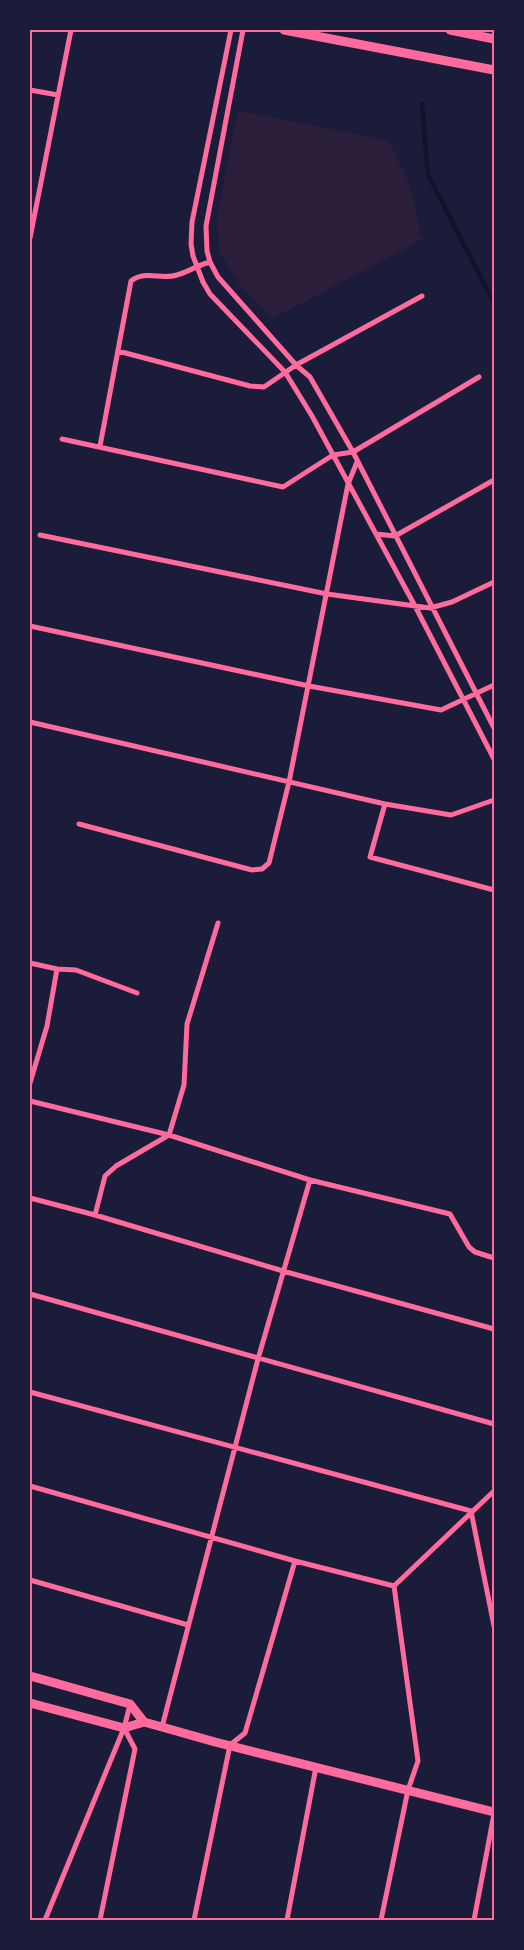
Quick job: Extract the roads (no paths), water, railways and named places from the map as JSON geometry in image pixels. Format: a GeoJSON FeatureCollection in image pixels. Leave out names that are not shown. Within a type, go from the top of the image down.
{"type":"FeatureCollection","features":[{"type":"Feature","properties":{"kind":"street"},"geometry":{"type":"LineString","coordinates":[[30,238],[32,211],[71,30]]}},
{"type":"Feature","properties":{"kind":"street"},"geometry":{"type":"LineString","coordinates":[[231,30],[192,222],[191,244],[196,266],[210,294],[284,372],[333,455],[376,534],[494,759]]}},
{"type":"Feature","properties":{"kind":"street"},"geometry":{"type":"LineString","coordinates":[[243,30],[206,226],[206,242],[210,262],[227,289],[296,365],[310,377],[353,452],[494,728]]}},
{"type":"Feature","properties":{"kind":"street"},"geometry":{"type":"LineString","coordinates":[[284,30],[494,70]]}},
{"type":"Feature","properties":{"kind":"street"},"geometry":{"type":"LineString","coordinates":[[450,30],[494,39]]}},
{"type":"Feature","properties":{"kind":"street"},"geometry":{"type":"LineString","coordinates":[[30,90],[58,95]]}},
{"type":"Feature","properties":{"kind":"street"},"geometry":{"type":"LineString","coordinates":[[100,446],[131,281],[139,275],[176,276],[196,266],[210,262]]}},
{"type":"Feature","properties":{"kind":"street"},"geometry":{"type":"LineString","coordinates":[[118,351],[250,386],[264,387],[296,365],[422,296]]}},
{"type":"Feature","properties":{"kind":"street"},"geometry":{"type":"LineString","coordinates":[[62,439],[283,487],[333,455],[353,452],[479,377]]}},
{"type":"Feature","properties":{"kind":"street"},"geometry":{"type":"LineString","coordinates":[[79,824],[252,870],[262,869],[269,863],[290,782],[348,484],[357,462]]}},
{"type":"Feature","properties":{"kind":"street"},"geometry":{"type":"LineString","coordinates":[[376,534],[395,536],[494,480]]}},
{"type":"Feature","properties":{"kind":"street"},"geometry":{"type":"LineString","coordinates":[[40,535],[327,594],[432,608],[452,602],[494,582]]}},
{"type":"Feature","properties":{"kind":"street"},"geometry":{"type":"LineString","coordinates":[[30,626],[309,686],[442,710],[494,685]]}},
{"type":"Feature","properties":{"kind":"street"},"geometry":{"type":"LineString","coordinates":[[30,722],[385,804],[451,815],[494,800]]}},
{"type":"Feature","properties":{"kind":"street"},"geometry":{"type":"LineString","coordinates":[[385,804],[370,857],[494,890]]}},
{"type":"Feature","properties":{"kind":"street"},"geometry":{"type":"LineString","coordinates":[[95,1215],[105,1176],[116,1166],[169,1135],[184,1085],[187,1024],[218,923]]}},
{"type":"Feature","properties":{"kind":"street"},"geometry":{"type":"LineString","coordinates":[[30,963],[57,969],[76,970],[138,993]]}},
{"type":"Feature","properties":{"kind":"street"},"geometry":{"type":"LineString","coordinates":[[30,1083],[46,1026],[57,969]]}},
{"type":"Feature","properties":{"kind":"street"},"geometry":{"type":"LineString","coordinates":[[30,1101],[169,1135],[310,1180],[450,1214],[469,1246],[475,1252],[494,1258]]}},
{"type":"Feature","properties":{"kind":"street"},"geometry":{"type":"LineString","coordinates":[[162,1726],[213,1537],[258,1359],[310,1180]]}},
{"type":"Feature","properties":{"kind":"street"},"geometry":{"type":"LineString","coordinates":[[30,1198],[95,1215],[283,1271],[494,1329]]}},
{"type":"Feature","properties":{"kind":"street"},"geometry":{"type":"LineString","coordinates":[[30,1294],[494,1424]]}},
{"type":"Feature","properties":{"kind":"street"},"geometry":{"type":"LineString","coordinates":[[30,1392],[471,1512]]}},
{"type":"Feature","properties":{"kind":"street"},"geometry":{"type":"LineString","coordinates":[[30,1486],[296,1561],[394,1586]]}},
{"type":"Feature","properties":{"kind":"street"},"geometry":{"type":"LineString","coordinates":[[394,1586],[494,1491]]}},
{"type":"Feature","properties":{"kind":"street"},"geometry":{"type":"LineString","coordinates":[[471,1512],[494,1626]]}},
{"type":"Feature","properties":{"kind":"street"},"geometry":{"type":"LineString","coordinates":[[194,1920],[230,1745],[245,1733],[296,1561]]}},
{"type":"Feature","properties":{"kind":"street"},"geometry":{"type":"LineString","coordinates":[[30,1580],[188,1625]]}},
{"type":"Feature","properties":{"kind":"street"},"geometry":{"type":"LineString","coordinates":[[381,1920],[408,1790],[418,1760],[394,1586]]}},
{"type":"Feature","properties":{"kind":"street"},"geometry":{"type":"LineString","coordinates":[[30,1676],[130,1704],[144,1722]]}},
{"type":"Feature","properties":{"kind":"street"},"geometry":{"type":"LineString","coordinates":[[30,1703],[124,1728],[144,1722],[162,1726],[494,1813],[474,1920]]}},
{"type":"Feature","properties":{"kind":"street"},"geometry":{"type":"LineString","coordinates":[[45,1920],[124,1728],[130,1704]]}},
{"type":"Feature","properties":{"kind":"street"},"geometry":{"type":"LineString","coordinates":[[100,1920],[135,1749],[124,1728]]}},
{"type":"Feature","properties":{"kind":"street"},"geometry":{"type":"LineString","coordinates":[[287,1920],[316,1767]]}},
{"type":"Feature","properties":{"kind":"waterway"},"geometry":{"type":"LineString","coordinates":[[422,104],[428,175],[494,303]]}}]}
